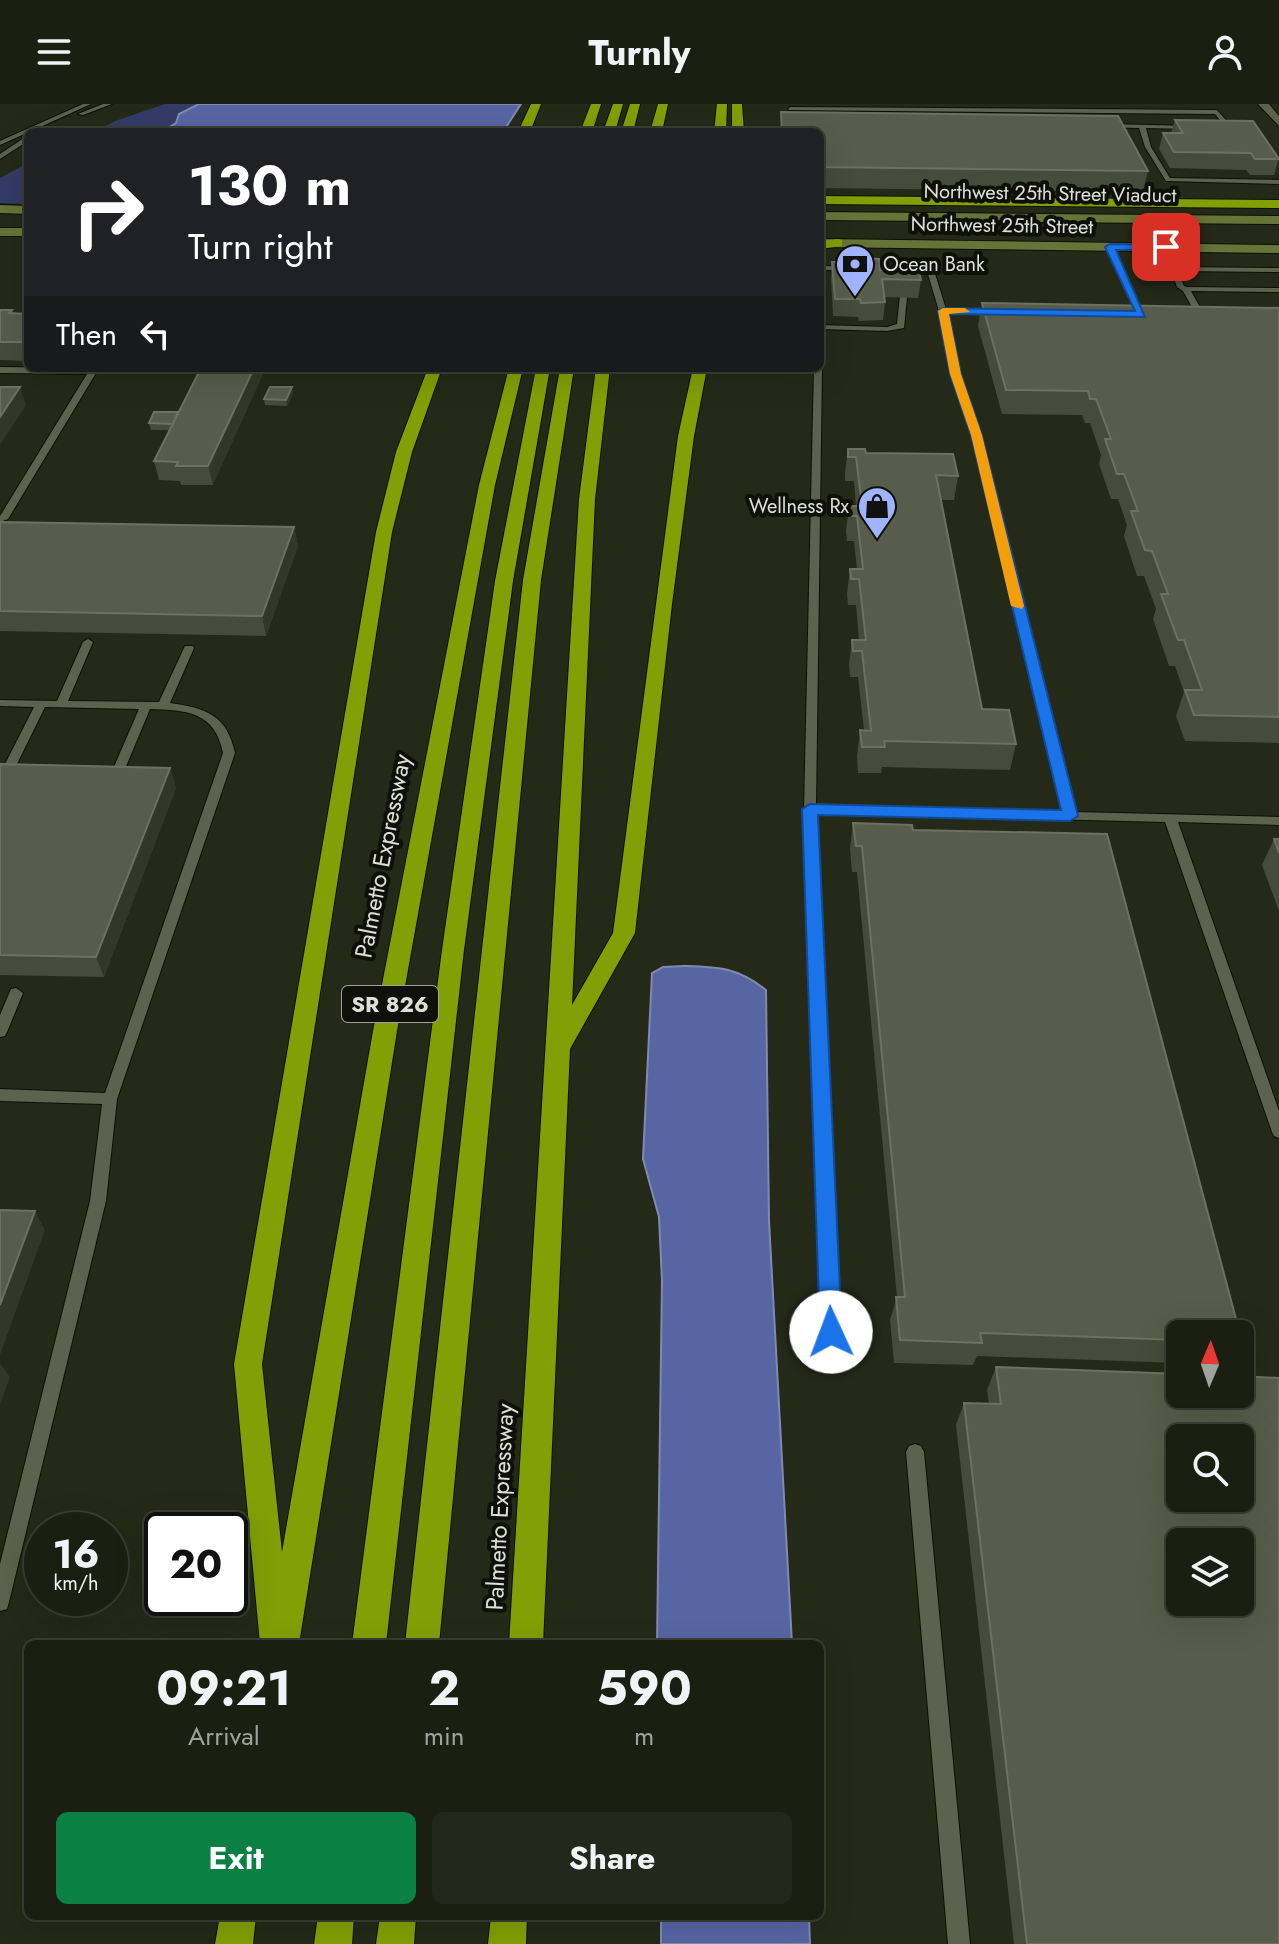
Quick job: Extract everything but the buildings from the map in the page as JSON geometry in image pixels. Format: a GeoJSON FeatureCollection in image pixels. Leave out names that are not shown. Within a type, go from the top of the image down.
{"type":"FeatureCollection","features":[{"type":"Feature","properties":{"kind":"highway"},"geometry":{"type":"LineString","coordinates":[[526,128],[536,104]]}},
{"type":"Feature","properties":{"kind":"highway"},"geometry":{"type":"LineString","coordinates":[[587,128],[596,104]]}},
{"type":"Feature","properties":{"kind":"highway"},"geometry":{"type":"LineString","coordinates":[[610,128],[618,104]]}},
{"type":"Feature","properties":{"kind":"highway"},"geometry":{"type":"LineString","coordinates":[[628,128],[635,104]]}},
{"type":"Feature","properties":{"kind":"highway"},"geometry":{"type":"LineString","coordinates":[[657,128],[663,104]]}},
{"type":"Feature","properties":{"kind":"highway"},"geometry":{"type":"LineString","coordinates":[[720,128],[722,104]]}},
{"type":"Feature","properties":{"kind":"highway"},"geometry":{"type":"LineString","coordinates":[[737,104],[738,128]]}},
{"type":"Feature","properties":{"kind":"highway"},"geometry":{"type":"LineString","coordinates":[[824,200],[1279,204]]}},
{"type":"Feature","properties":{"kind":"highway"},"geometry":{"type":"LineString","coordinates":[[275,1640],[248,1364],[384,532],[404,452],[434,372]]}},
{"type":"Feature","properties":{"kind":"highway","name":"Palmetto Expressway"},"geometry":{"type":"LineString","coordinates":[[283,1640],[385,1031],[487,485],[515,372]]}},
{"type":"Feature","properties":{"kind":"highway"},"geometry":{"type":"LineString","coordinates":[[369,1640],[455,934],[504,581],[542,372]]}},
{"type":"Feature","properties":{"kind":"highway"},"geometry":{"type":"LineString","coordinates":[[422,1640],[532,580],[566,372]]}},
{"type":"Feature","properties":{"kind":"highway","name":"Palmetto Expressway"},"geometry":{"type":"LineString","coordinates":[[526,1640],[587,499],[603,372]]}},
{"type":"Feature","properties":{"kind":"highway"},"geometry":{"type":"LineString","coordinates":[[559,1047],[624,933],[665,589],[686,436],[699,372]]}},
{"type":"Feature","properties":{"kind":"highway"},"geometry":{"type":"LineString","coordinates":[[234,1944],[237,1920]]}},
{"type":"Feature","properties":{"kind":"highway"},"geometry":{"type":"LineString","coordinates":[[333,1944],[336,1920]]}},
{"type":"Feature","properties":{"kind":"highway"},"geometry":{"type":"LineString","coordinates":[[395,1944],[398,1920]]}},
{"type":"Feature","properties":{"kind":"highway"},"geometry":{"type":"LineString","coordinates":[[507,1944],[509,1920]]}},
{"type":"Feature","properties":{"kind":"main road"},"geometry":{"type":"LineString","coordinates":[[0,209],[24,210]]}},
{"type":"Feature","properties":{"kind":"main road","name":"Northwest 25th Street"},"geometry":{"type":"LineString","coordinates":[[824,214],[1279,220]]}},
{"type":"Feature","properties":{"kind":"main road"},"geometry":{"type":"LineString","coordinates":[[0,217],[24,217]]}},
{"type":"Feature","properties":{"kind":"main road","name":"Northwest 25th Street Viaduct"},"geometry":{"type":"LineString","coordinates":[[824,223],[1279,220]]}},
{"type":"Feature","properties":{"kind":"main road"},"geometry":{"type":"LineString","coordinates":[[0,224],[24,223]]}},
{"type":"Feature","properties":{"kind":"main road"},"geometry":{"type":"LineString","coordinates":[[0,232],[24,232]]}},
{"type":"Feature","properties":{"kind":"main road"},"geometry":{"type":"LineString","coordinates":[[824,235],[1279,234]]}},
{"type":"Feature","properties":{"kind":"main road","name":"Northwest 25th Street"},"geometry":{"type":"LineString","coordinates":[[824,244],[1279,249]]}},
{"type":"Feature","properties":{"kind":"street"},"geometry":{"type":"LineString","coordinates":[[1263,104],[1279,123]]}},
{"type":"Feature","properties":{"kind":"lane"},"geometry":{"type":"LineString","coordinates":[[34,128],[88,104]]}},
{"type":"Feature","properties":{"kind":"lane"},"geometry":{"type":"LineString","coordinates":[[51,128],[109,104]]}},
{"type":"Feature","properties":{"kind":"lane"},"geometry":{"type":"LineString","coordinates":[[1211,104],[1229,127],[1215,127]]}},
{"type":"Feature","properties":{"kind":"lane"},"geometry":{"type":"LineString","coordinates":[[791,121],[789,107],[1217,112]]}},
{"type":"Feature","properties":{"kind":"lane"},"geometry":{"type":"LineString","coordinates":[[970,107],[975,122]]}},
{"type":"Feature","properties":{"kind":"lane"},"geometry":{"type":"LineString","coordinates":[[1095,126],[1200,127]]}},
{"type":"Feature","properties":{"kind":"lane"},"geometry":{"type":"LineString","coordinates":[[1142,127],[1148,147],[1168,180],[1279,182]]}},
{"type":"Feature","properties":{"kind":"lane"},"geometry":{"type":"LineString","coordinates":[[0,143],[24,132]]}},
{"type":"Feature","properties":{"kind":"lane"},"geometry":{"type":"LineString","coordinates":[[0,157],[24,141]]}},
{"type":"Feature","properties":{"kind":"lane"},"geometry":{"type":"LineString","coordinates":[[1110,247],[1141,315]]}},
{"type":"Feature","properties":{"kind":"lane"},"geometry":{"type":"LineString","coordinates":[[824,268],[893,274],[930,269],[943,311],[955,374],[977,435],[1070,816]]}},
{"type":"Feature","properties":{"kind":"lane"},"geometry":{"type":"LineString","coordinates":[[1279,270],[1173,269],[1181,287],[1186,289],[1279,290]]}},
{"type":"Feature","properties":{"kind":"lane"},"geometry":{"type":"LineString","coordinates":[[1186,289],[1201,316]]}},
{"type":"Feature","properties":{"kind":"lane"},"geometry":{"type":"LineString","coordinates":[[824,327],[887,329],[901,326],[900,300]]}},
{"type":"Feature","properties":{"kind":"lane"},"geometry":{"type":"LineString","coordinates":[[943,311],[1004,312]]}},
{"type":"Feature","properties":{"kind":"lane"},"geometry":{"type":"LineString","coordinates":[[1126,314],[1156,315]]}},
{"type":"Feature","properties":{"kind":"lane"},"geometry":{"type":"LineString","coordinates":[[1186,315],[1216,316]]}},
{"type":"Feature","properties":{"kind":"lane"},"geometry":{"type":"LineString","coordinates":[[0,370],[24,370]]}},
{"type":"Feature","properties":{"kind":"lane"},"geometry":{"type":"LineString","coordinates":[[0,519],[3,519],[93,372]]}},
{"type":"Feature","properties":{"kind":"lane"},"geometry":{"type":"LineString","coordinates":[[818,372],[810,809],[831,1332]]}},
{"type":"Feature","properties":{"kind":"lane"},"geometry":{"type":"LineString","coordinates":[[61,704],[88,642]]}},
{"type":"Feature","properties":{"kind":"lane"},"geometry":{"type":"LineString","coordinates":[[163,706],[189,648]]}},
{"type":"Feature","properties":{"kind":"lane"},"geometry":{"type":"LineString","coordinates":[[0,703],[163,706],[194,710],[215,720],[227,735],[229,753],[110,1099],[98,1201],[0,1602]]}},
{"type":"Feature","properties":{"kind":"lane"},"geometry":{"type":"LineString","coordinates":[[6,774],[41,704]]}},
{"type":"Feature","properties":{"kind":"lane"},"geometry":{"type":"LineString","coordinates":[[116,776],[146,706]]}},
{"type":"Feature","properties":{"kind":"lane"},"geometry":{"type":"LineString","coordinates":[[810,809],[1279,821]]}},
{"type":"Feature","properties":{"kind":"lane"},"geometry":{"type":"LineString","coordinates":[[1170,818],[1279,1132]]}},
{"type":"Feature","properties":{"kind":"lane"},"geometry":{"type":"LineString","coordinates":[[0,1032],[16,993]]}},
{"type":"Feature","properties":{"kind":"lane"},"geometry":{"type":"LineString","coordinates":[[0,1095],[110,1099]]}},
{"type":"Feature","properties":{"kind":"lane"},"geometry":{"type":"LineString","coordinates":[[915,1452],[959,1944]]}},
{"type":"Feature","properties":{"kind":"shaded area"},"geometry":{"type":"Polygon","coordinates":[[[165,104],[199,104],[179,114],[176,123],[168,128],[102,128],[165,104]]]}},
{"type":"Feature","properties":{"kind":"shaded area"},"geometry":{"type":"Polygon","coordinates":[[[199,104],[521,104],[506,128],[168,128],[176,123],[179,114],[199,104]]]}},
{"type":"Feature","properties":{"kind":"shaded area"},"geometry":{"type":"Polygon","coordinates":[[[24,165],[24,204],[0,203],[0,178],[24,165]]]}},
{"type":"Feature","properties":{"kind":"shaded area"},"geometry":{"type":"Polygon","coordinates":[[[663,967],[727,970],[746,977],[766,990],[769,1221],[792,1640],[657,1640],[662,1281],[659,1217],[643,1159],[652,973],[663,967]]]}},
{"type":"Feature","properties":{"kind":"shaded area"},"geometry":{"type":"Polygon","coordinates":[[[661,1920],[809,1920],[810,1944],[661,1944],[661,1920]]]}},
{"type":"Feature","properties":{"kind":"slow traffic"},"geometry":{"type":"LineString","coordinates":[[965,312],[943,311],[955,374],[977,435],[1018,606]]}},
{"type":"Feature","properties":{"kind":"place","name":"Ocean Bank"},"geometry":{"type":"Point","coordinates":[855,298]}},
{"type":"Feature","properties":{"kind":"place","name":"Wellness Rx"},"geometry":{"type":"Point","coordinates":[877,540]}},
{"type":"Feature","properties":{"kind":"route"},"geometry":{"type":"LineString","coordinates":[[831,1332],[810,809],[1070,816],[977,435],[955,374],[943,311],[1141,315],[1110,247],[1166,247]]}}]}
